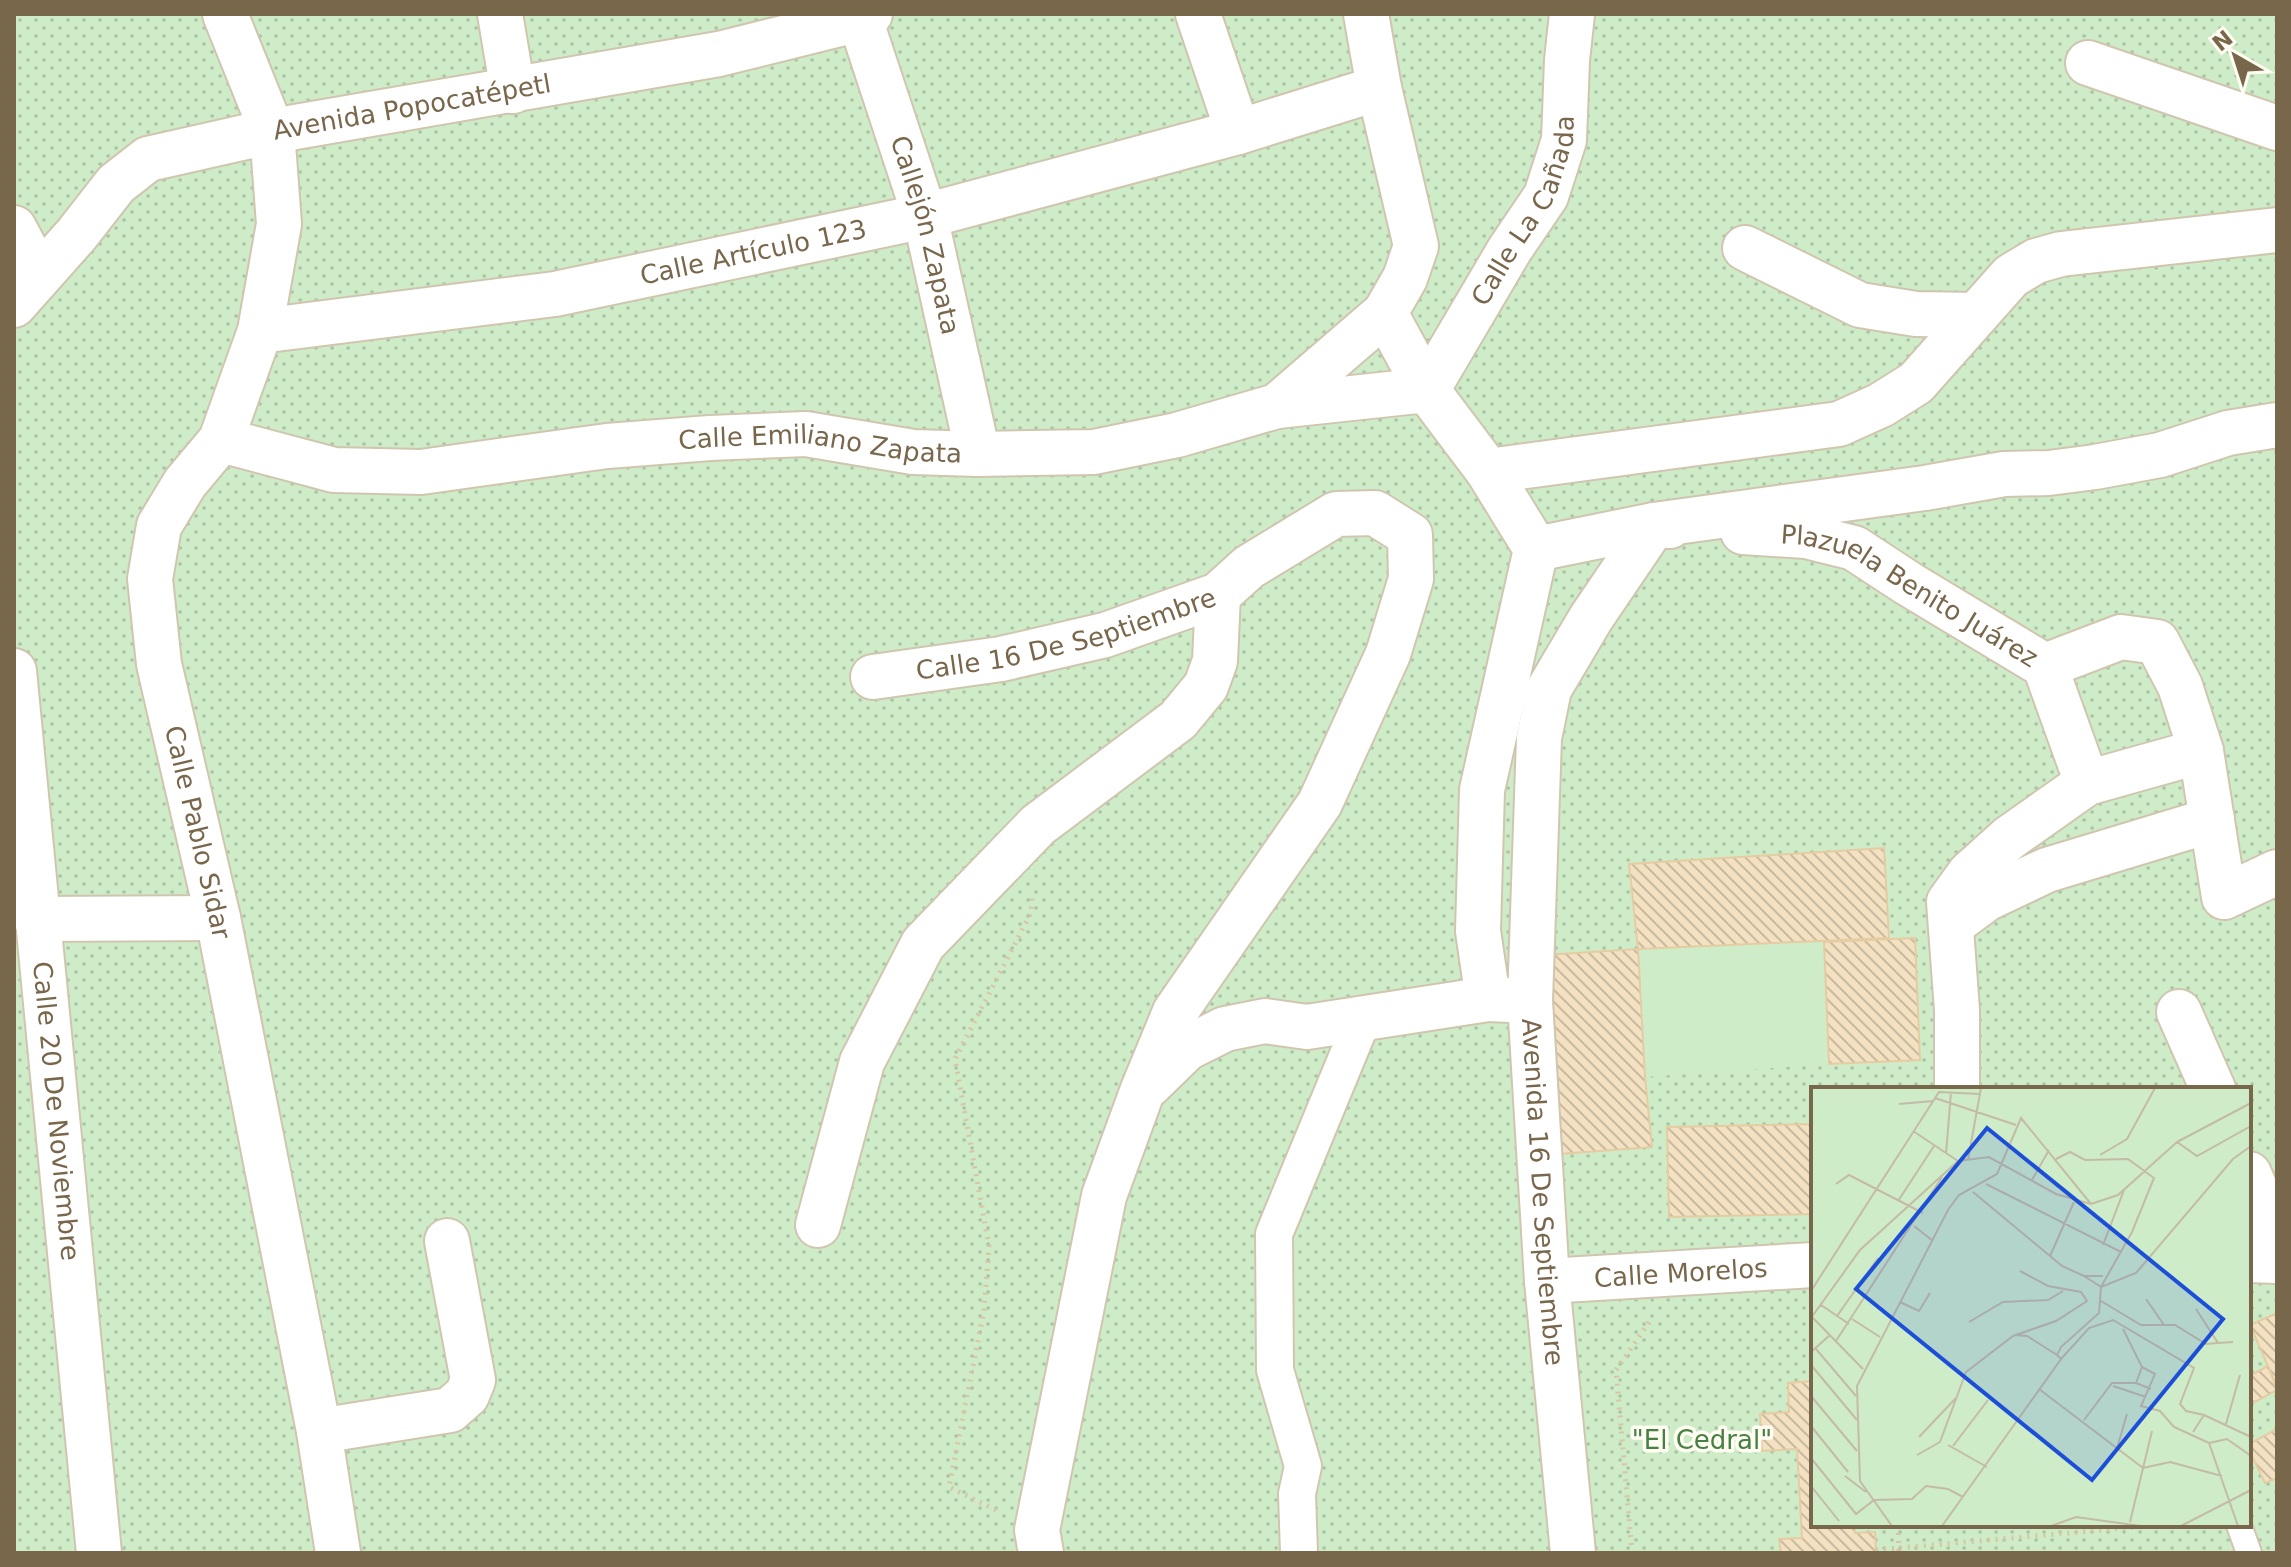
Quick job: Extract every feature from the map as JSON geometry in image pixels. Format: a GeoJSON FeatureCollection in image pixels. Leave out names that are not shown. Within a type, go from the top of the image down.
{"type":"FeatureCollection","features":[{"type":"Feature","properties":{"kind":"street","name":"Calle Pablo Sidar"},"geometry":{"type":"LineString","coordinates":[[225,14],[272,131],[279,224],[260,331],[221,440],[185,483],[159,526],[150,579],[159,664],[218,918],[319,1431],[338,1553]]}},
{"type":"Feature","properties":{"kind":"street"},"geometry":{"type":"LineString","coordinates":[[500,14],[513,91]]}},
{"type":"Feature","properties":{"kind":"street"},"geometry":{"type":"LineString","coordinates":[[1198,14],[1238,132]]}},
{"type":"Feature","properties":{"kind":"street","name":"Calle Emiliano Zapata"},"geometry":{"type":"LineString","coordinates":[[221,440],[334,470],[421,472],[607,446],[806,434],[913,452],[1094,452],[1177,435],[1277,406],[1385,313],[1405,278],[1416,246],[1379,88],[1366,14]]}},
{"type":"Feature","properties":{"kind":"street","name":"Calle La Cañada"},"geometry":{"type":"LineString","coordinates":[[1427,390],[1510,249],[1546,196],[1564,140],[1572,14]]}},
{"type":"Feature","properties":{"kind":"street","name":"Avenida Popocatépetl"},"geometry":{"type":"LineString","coordinates":[[26,290],[77,234],[116,184],[148,159],[272,131],[719,54],[865,16]]}},
{"type":"Feature","properties":{"kind":"street","name":"Callejón Zapata"},"geometry":{"type":"LineString","coordinates":[[865,16],[925,216],[978,454]]}},
{"type":"Feature","properties":{"kind":"street"},"geometry":{"type":"LineString","coordinates":[[2088,63],[2277,128]]}},
{"type":"Feature","properties":{"kind":"street","name":"Calle Artículo 123"},"geometry":{"type":"LineString","coordinates":[[260,331],[555,294],[925,216],[1238,132],[1379,88]]}},
{"type":"Feature","properties":{"kind":"street"},"geometry":{"type":"LineString","coordinates":[[14,228],[26,290]]}},
{"type":"Feature","properties":{"kind":"street"},"geometry":{"type":"LineString","coordinates":[[1488,471],[1839,424],[1881,405],[1916,383],[2011,276],[2036,261],[2061,254],[2277,230]]}},
{"type":"Feature","properties":{"kind":"street"},"geometry":{"type":"LineString","coordinates":[[1745,248],[1860,305],[1916,314],[1976,315]]}},
{"type":"Feature","properties":{"kind":"street"},"geometry":{"type":"LineString","coordinates":[[1385,313],[1427,390],[1488,471],[1536,549]]}},
{"type":"Feature","properties":{"kind":"street"},"geometry":{"type":"LineString","coordinates":[[1277,406],[1427,390]]}},
{"type":"Feature","properties":{"kind":"street"},"geometry":{"type":"LineString","coordinates":[[1039,1542],[1104,1196],[1142,1092],[1187,1048],[1225,1029],[1265,1021],[1307,1027],[1509,1000],[1539,738],[1549,689],[1591,618],[1654,525],[1925,488],[2004,474],[2049,473],[2095,467],[2160,455],[2228,433],[2277,425]]}},
{"type":"Feature","properties":{"kind":"street","name":"Calle 16 De Septiembre"},"geometry":{"type":"LineString","coordinates":[[873,677],[1001,659],[1105,635],[1218,595],[1249,567],[1336,514],[1375,513],[1410,535],[1411,579],[1388,654],[1320,803],[1175,1012],[1142,1092]]}},
{"type":"Feature","properties":{"kind":"street","name":"Plazuela Benito Juárez"},"geometry":{"type":"LineString","coordinates":[[1536,549],[1654,525],[1806,536],[1854,548],[2045,666],[2087,783]]}},
{"type":"Feature","properties":{"kind":"street","name":"Avenida 16 De Septiembre"},"geometry":{"type":"LineString","coordinates":[[1536,549],[1482,790],[1478,931],[1509,1000],[1547,1281],[1573,1553]]}},
{"type":"Feature","properties":{"kind":"street"},"geometry":{"type":"LineString","coordinates":[[818,1225],[862,1062],[923,944],[1038,825],[1178,720],[1206,686],[1215,661],[1218,595]]}},
{"type":"Feature","properties":{"kind":"street"},"geometry":{"type":"LineString","coordinates":[[2045,666],[2121,637],[2157,642],[2180,686],[2201,751],[2224,897],[2277,872]]}},
{"type":"Feature","properties":{"kind":"street","name":"Calle 20 De Noviembre"},"geometry":{"type":"LineString","coordinates":[[14,671],[21,805],[36,919],[99,1553]]}},
{"type":"Feature","properties":{"kind":"street"},"geometry":{"type":"LineString","coordinates":[[1957,1087],[1957,1010],[1949,902],[1970,873],[2009,838],[2087,783],[2201,751]]}},
{"type":"Feature","properties":{"kind":"street"},"geometry":{"type":"LineString","coordinates":[[1951,925],[1986,899],[2047,870],[2212,820]]}},
{"type":"Feature","properties":{"kind":"street"},"geometry":{"type":"LineString","coordinates":[[36,919],[218,918]]}},
{"type":"Feature","properties":{"kind":"street"},"geometry":{"type":"LineString","coordinates":[[2179,1012],[2212,1087]]}},
{"type":"Feature","properties":{"kind":"street"},"geometry":{"type":"LineString","coordinates":[[1299,1553],[1297,1494],[1303,1466],[1275,1370],[1274,1234],[1362,1021]]}},
{"type":"Feature","properties":{"kind":"street"},"geometry":{"type":"LineString","coordinates":[[2251,1179],[2277,1239]]}},
{"type":"Feature","properties":{"kind":"street"},"geometry":{"type":"LineString","coordinates":[[319,1431],[450,1410],[467,1395],[473,1380],[447,1241]]}},
{"type":"Feature","properties":{"kind":"street"},"geometry":{"type":"LineString","coordinates":[[2251,1260],[2277,1261]]}},
{"type":"Feature","properties":{"kind":"street","name":"Calle Morelos"},"geometry":{"type":"LineString","coordinates":[[1547,1281],[1811,1265]]}},
{"type":"Feature","properties":{"kind":"lane"},"geometry":{"type":"LineString","coordinates":[[2240,1527],[2249,1553]]}},
{"type":"Feature","properties":{"kind":"path"},"geometry":{"type":"LineString","coordinates":[[1038,825],[1031,913],[955,1059],[989,1246],[984,1310],[949,1487],[1039,1542]]}},
{"type":"Feature","properties":{"kind":"path"},"geometry":{"type":"LineString","coordinates":[[1632,1553],[1616,1370],[1656,1313]]}},
{"type":"Feature","properties":{"kind":"path"},"geometry":{"type":"LineString","coordinates":[[1898,1527],[1899,1551]]}},
{"type":"Feature","properties":{"kind":"path"},"geometry":{"type":"LineString","coordinates":[[1876,1550],[1899,1551],[2140,1527]]}},
{"type":"Feature","properties":{"kind":"green space","name":"\"El Cedral\""},"geometry":{"type":"Polygon","coordinates":[[[14,14],[2277,14],[2277,1553],[14,1553],[14,14]]]}},
{"type":"Feature","properties":{"kind":"green space"},"geometry":{"type":"Polygon","coordinates":[[[1824,942],[1829,1064],[1645,1077],[1638,949],[1824,942]]]}},
{"type":"Feature","properties":{"kind":"building"},"geometry":{"type":"Polygon","coordinates":[[[1884,848],[1889,938],[1638,949],[1629,864],[1884,848]]]}},
{"type":"Feature","properties":{"kind":"building"},"geometry":{"type":"Polygon","coordinates":[[[1915,938],[1920,1060],[1829,1064],[1824,942],[1915,938]]]}},
{"type":"Feature","properties":{"kind":"building"},"geometry":{"type":"Polygon","coordinates":[[[1638,949],[1652,1147],[1560,1154],[1545,955],[1638,949]]]}},
{"type":"Feature","properties":{"kind":"building"},"geometry":{"type":"Polygon","coordinates":[[[1811,1124],[1811,1214],[1669,1217],[1667,1127],[1811,1124]]]}},
{"type":"Feature","properties":{"kind":"building"},"geometry":{"type":"Polygon","coordinates":[[[2277,1313],[2277,1387],[2251,1327],[2251,1325],[2277,1313]]]}},
{"type":"Feature","properties":{"kind":"building"},"geometry":{"type":"Polygon","coordinates":[[[2268,1366],[2277,1390],[2251,1404],[2251,1375],[2268,1366]]]}},
{"type":"Feature","properties":{"kind":"building"},"geometry":{"type":"Polygon","coordinates":[[[1811,1381],[1811,1527],[1855,1527],[1855,1533],[1875,1532],[1876,1553],[1781,1553],[1779,1539],[1802,1538],[1797,1449],[1762,1451],[1760,1414],[1789,1412],[1788,1383],[1811,1381]]]}},
{"type":"Feature","properties":{"kind":"building"},"geometry":{"type":"Polygon","coordinates":[[[2277,1429],[2277,1478],[2265,1483],[2251,1454],[2251,1443],[2277,1429]]]}}]}
